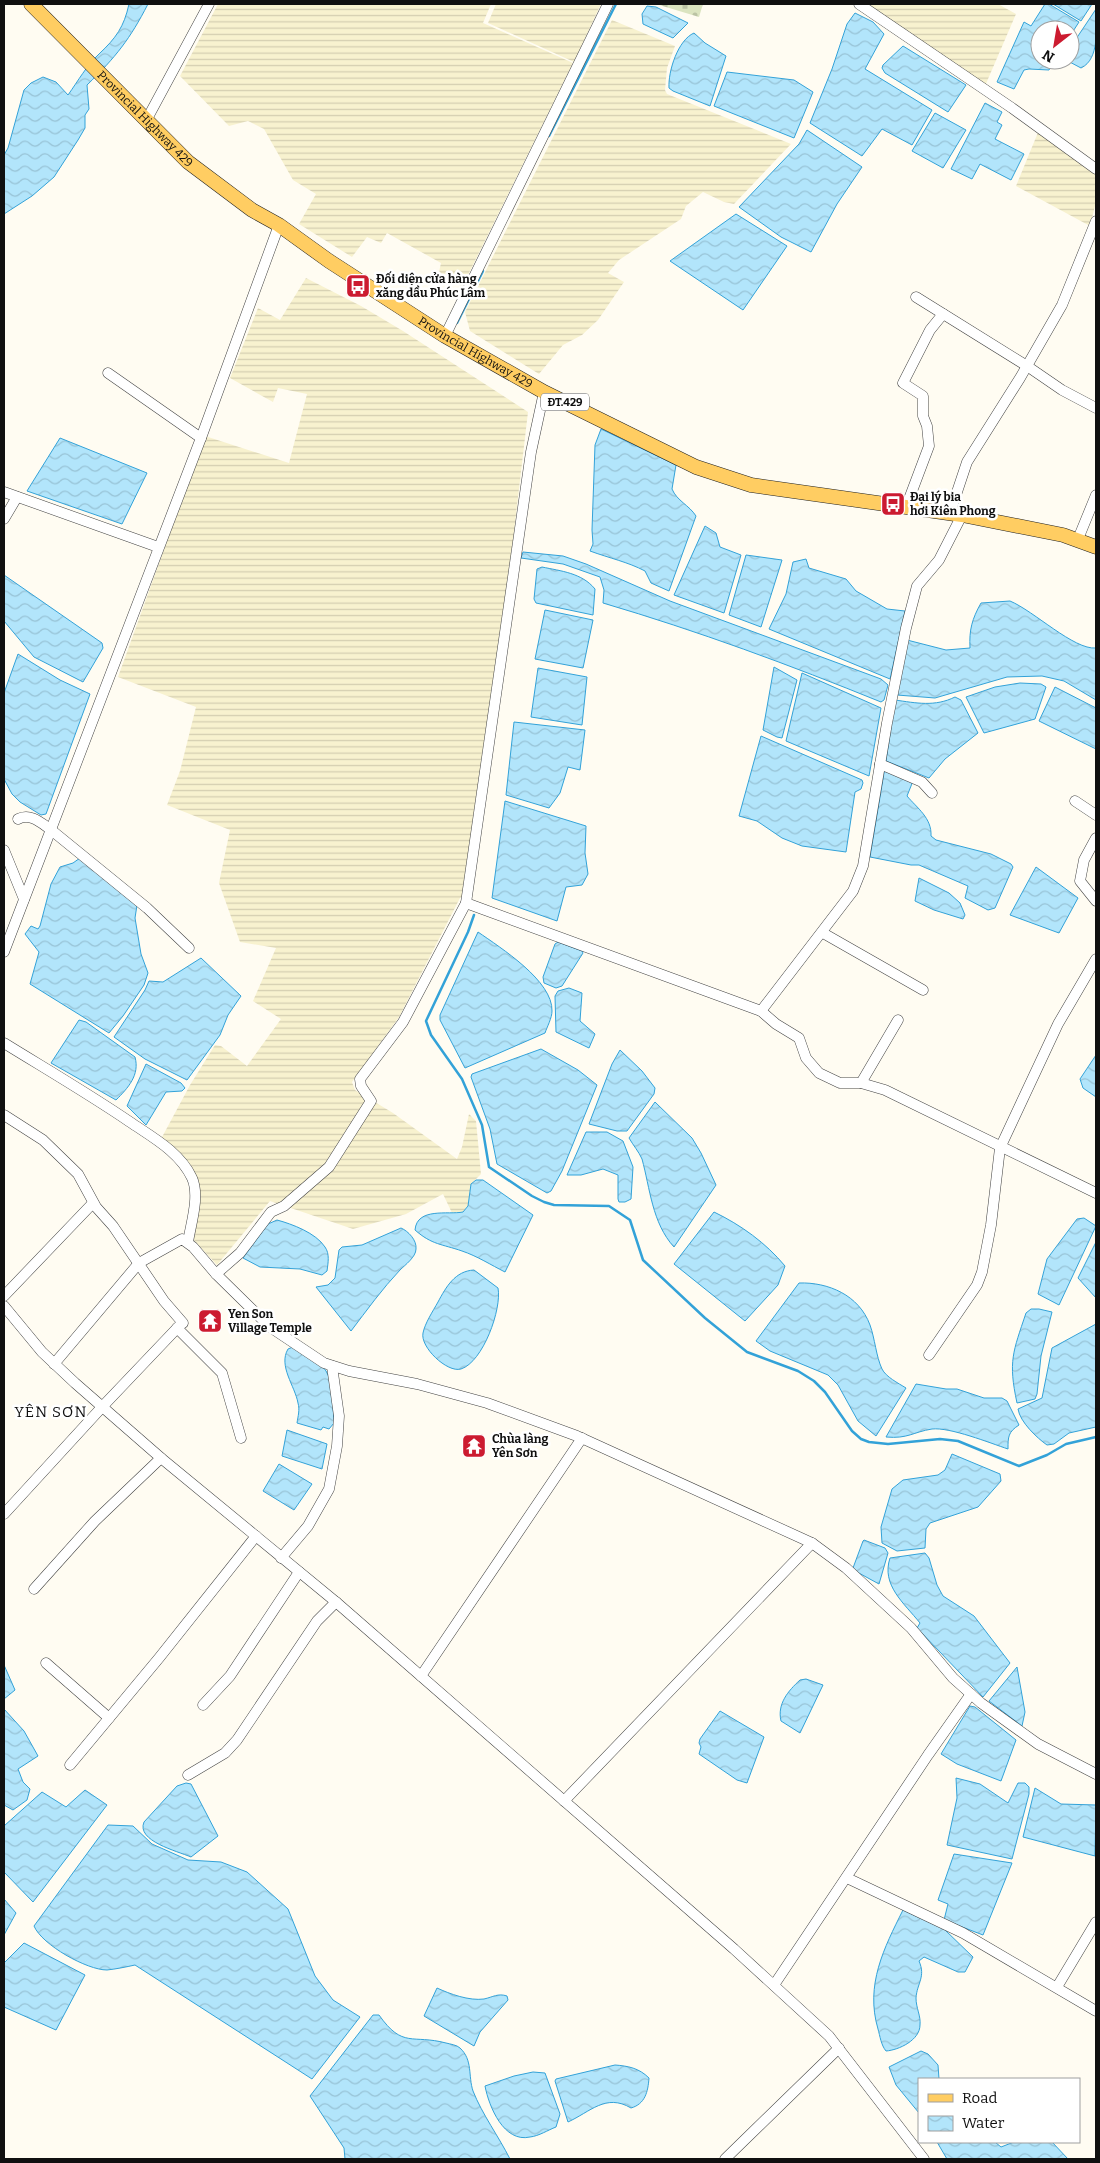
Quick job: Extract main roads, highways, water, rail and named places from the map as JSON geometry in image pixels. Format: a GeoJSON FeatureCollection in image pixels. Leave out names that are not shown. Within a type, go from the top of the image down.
{"type":"FeatureCollection","features":[{"type":"Feature","properties":{"kind":"main road","name":"Provincial Highway 429"},"geometry":{"type":"LineString","coordinates":[[31,4],[188,162],[210,180],[252,210],[445,336],[544,392],[696,467],[722,476],[776,490],[956,514],[1078,539],[1096,547]]}},
{"type":"Feature","properties":{"kind":"water"},"geometry":{"type":"Polygon","coordinates":[[[129,4],[148,4],[122,47],[87,85],[89,109],[85,115],[85,128],[78,140],[54,177],[32,196],[4,214],[4,155],[8,148],[24,90],[31,83],[43,77],[56,82],[68,95],[90,63],[119,32],[129,4]]]}},
{"type":"Feature","properties":{"kind":"water"},"geometry":{"type":"Polygon","coordinates":[[[1045,4],[1049,4],[1076,20],[1035,20],[1045,4]]]}},
{"type":"Feature","properties":{"kind":"water"},"geometry":{"type":"Polygon","coordinates":[[[1053,4],[1092,4],[1081,21],[1053,4]]]}},
{"type":"Feature","properties":{"kind":"water"},"geometry":{"type":"Polygon","coordinates":[[[647,6],[656,7],[688,23],[673,38],[643,24],[642,14],[647,6]]]}},
{"type":"Feature","properties":{"kind":"water"},"geometry":{"type":"Polygon","coordinates":[[[1096,9],[1096,42],[1094,50],[1087,64],[1081,68],[1080,67],[1080,33],[1096,9]]]}},
{"type":"Feature","properties":{"kind":"water"},"geometry":{"type":"Polygon","coordinates":[[[855,13],[873,22],[884,34],[865,69],[932,110],[912,145],[882,129],[862,156],[810,123],[832,69],[847,24],[855,13]]]}},
{"type":"Feature","properties":{"kind":"water"},"geometry":{"type":"Polygon","coordinates":[[[1024,22],[1030,25],[1030,69],[1024,70],[1014,89],[997,82],[1024,22]]]}},
{"type":"Feature","properties":{"kind":"water"},"geometry":{"type":"Polygon","coordinates":[[[694,33],[705,43],[726,56],[710,106],[669,88],[670,73],[675,57],[683,42],[694,33]]]}},
{"type":"Feature","properties":{"kind":"water"},"geometry":{"type":"Polygon","coordinates":[[[903,46],[966,85],[948,112],[885,73],[882,68],[883,65],[903,46]]]}},
{"type":"Feature","properties":{"kind":"water"},"geometry":{"type":"Polygon","coordinates":[[[727,72],[794,80],[813,92],[794,138],[714,106],[727,72]]]}},
{"type":"Feature","properties":{"kind":"water"},"geometry":{"type":"Polygon","coordinates":[[[985,103],[1002,112],[997,122],[1002,125],[995,139],[1024,154],[1011,180],[980,164],[972,179],[951,169],[985,103]]]}},
{"type":"Feature","properties":{"kind":"water"},"geometry":{"type":"Polygon","coordinates":[[[935,113],[966,130],[943,168],[912,151],[935,113]]]}},
{"type":"Feature","properties":{"kind":"water"},"geometry":{"type":"Polygon","coordinates":[[[807,130],[862,167],[837,204],[811,252],[781,237],[739,207],[799,144],[807,130]]]}},
{"type":"Feature","properties":{"kind":"water"},"geometry":{"type":"Polygon","coordinates":[[[736,214],[787,246],[743,310],[670,261],[736,214]]]}},
{"type":"Feature","properties":{"kind":"water"},"geometry":{"type":"Polygon","coordinates":[[[601,429],[676,465],[672,489],[677,497],[696,516],[669,591],[651,583],[645,571],[590,551],[593,544],[595,445],[601,429]]]}},
{"type":"Feature","properties":{"kind":"water"},"geometry":{"type":"Polygon","coordinates":[[[60,438],[147,473],[122,524],[27,491],[60,438]]]}},
{"type":"Feature","properties":{"kind":"water"},"geometry":{"type":"Polygon","coordinates":[[[705,526],[716,533],[720,547],[741,555],[724,613],[674,595],[705,526]]]}},
{"type":"Feature","properties":{"kind":"water"},"geometry":{"type":"Polygon","coordinates":[[[523,552],[563,556],[586,564],[670,601],[881,679],[888,685],[884,700],[881,702],[744,649],[603,603],[604,590],[600,577],[563,564],[521,558],[523,552]]]}},
{"type":"Feature","properties":{"kind":"water"},"geometry":{"type":"Polygon","coordinates":[[[746,555],[782,560],[761,627],[729,615],[746,555]]]}},
{"type":"Feature","properties":{"kind":"water"},"geometry":{"type":"Polygon","coordinates":[[[806,559],[809,568],[846,579],[856,591],[887,609],[905,611],[890,679],[769,629],[786,594],[793,562],[806,559]]]}},
{"type":"Feature","properties":{"kind":"water"},"geometry":{"type":"Polygon","coordinates":[[[542,567],[578,576],[590,584],[595,589],[593,615],[536,603],[534,599],[537,569],[542,567]]]}},
{"type":"Feature","properties":{"kind":"water"},"geometry":{"type":"Polygon","coordinates":[[[4,575],[102,643],[103,648],[83,682],[34,657],[4,621],[4,575]]]}},
{"type":"Feature","properties":{"kind":"water"},"geometry":{"type":"Polygon","coordinates":[[[1010,601],[1065,637],[1087,647],[1096,648],[1096,700],[1064,681],[1042,676],[1007,677],[935,698],[897,695],[907,640],[946,650],[970,648],[972,625],[981,603],[1010,601]]]}},
{"type":"Feature","properties":{"kind":"water"},"geometry":{"type":"Polygon","coordinates":[[[545,610],[593,620],[583,668],[535,659],[545,610]]]}},
{"type":"Feature","properties":{"kind":"water"},"geometry":{"type":"Polygon","coordinates":[[[18,654],[60,680],[90,694],[46,814],[41,815],[20,802],[12,794],[4,779],[4,693],[18,654]]]}},
{"type":"Feature","properties":{"kind":"water"},"geometry":{"type":"Polygon","coordinates":[[[774,667],[797,680],[782,738],[763,730],[774,667]]]}},
{"type":"Feature","properties":{"kind":"water"},"geometry":{"type":"Polygon","coordinates":[[[538,668],[587,677],[582,725],[531,717],[538,668]]]}},
{"type":"Feature","properties":{"kind":"water"},"geometry":{"type":"Polygon","coordinates":[[[802,673],[881,708],[869,776],[786,741],[802,673]]]}},
{"type":"Feature","properties":{"kind":"water"},"geometry":{"type":"Polygon","coordinates":[[[1020,683],[1041,684],[1046,687],[1035,719],[984,733],[966,697],[995,687],[1020,683]]]}},
{"type":"Feature","properties":{"kind":"water"},"geometry":{"type":"Polygon","coordinates":[[[1055,687],[1096,708],[1096,749],[1039,721],[1055,687]]]}},
{"type":"Feature","properties":{"kind":"water"},"geometry":{"type":"Polygon","coordinates":[[[955,697],[961,700],[978,733],[945,759],[929,778],[886,761],[895,700],[933,703],[955,697]]]}},
{"type":"Feature","properties":{"kind":"water"},"geometry":{"type":"Polygon","coordinates":[[[514,722],[585,730],[580,770],[568,767],[560,793],[549,808],[506,795],[514,722]]]}},
{"type":"Feature","properties":{"kind":"water"},"geometry":{"type":"Polygon","coordinates":[[[761,736],[862,780],[861,789],[855,792],[846,852],[802,846],[782,838],[757,821],[739,816],[761,736]]]}},
{"type":"Feature","properties":{"kind":"water"},"geometry":{"type":"Polygon","coordinates":[[[885,767],[913,781],[907,796],[926,819],[931,830],[931,836],[936,840],[991,854],[1011,864],[1013,867],[995,908],[988,910],[965,898],[968,886],[919,865],[870,857],[885,767]]]}},
{"type":"Feature","properties":{"kind":"water"},"geometry":{"type":"Polygon","coordinates":[[[505,801],[586,826],[585,853],[588,874],[582,885],[566,887],[557,921],[492,898],[505,801]]]}},
{"type":"Feature","properties":{"kind":"water"},"geometry":{"type":"Polygon","coordinates":[[[80,858],[137,905],[135,918],[141,954],[148,973],[144,985],[109,1033],[30,984],[39,952],[25,934],[31,926],[38,929],[40,926],[51,884],[60,867],[73,863],[80,858]]]}},
{"type":"Feature","properties":{"kind":"water"},"geometry":{"type":"Polygon","coordinates":[[[1036,867],[1078,898],[1059,933],[1010,915],[1036,867]]]}},
{"type":"Feature","properties":{"kind":"water"},"geometry":{"type":"Polygon","coordinates":[[[919,878],[949,893],[960,903],[965,915],[963,919],[934,910],[915,901],[919,878]]]}},
{"type":"Feature","properties":{"kind":"water"},"geometry":{"type":"Polygon","coordinates":[[[478,932],[512,956],[535,977],[544,988],[550,1000],[552,1014],[545,1033],[465,1068],[440,1020],[440,1015],[478,932]]]}},
{"type":"Feature","properties":{"kind":"water"},"geometry":{"type":"Polygon","coordinates":[[[558,942],[583,953],[562,986],[556,988],[544,983],[543,977],[555,944],[558,942]]]}},
{"type":"Feature","properties":{"kind":"water"},"geometry":{"type":"Polygon","coordinates":[[[201,958],[241,996],[228,1015],[220,1035],[187,1080],[145,1059],[114,1037],[149,981],[163,982],[201,958]]]}},
{"type":"Feature","properties":{"kind":"water"},"geometry":{"type":"Polygon","coordinates":[[[569,988],[582,993],[580,1021],[595,1034],[589,1048],[556,1032],[555,996],[558,991],[569,988]]]}},
{"type":"Feature","properties":{"kind":"water"},"geometry":{"type":"Polygon","coordinates":[[[79,1020],[86,1022],[135,1057],[136,1070],[132,1081],[116,1100],[51,1063],[79,1020]]]}},
{"type":"Feature","properties":{"kind":"water"},"geometry":{"type":"Polygon","coordinates":[[[541,1049],[578,1070],[597,1085],[562,1171],[551,1191],[547,1193],[497,1164],[490,1129],[471,1077],[472,1074],[541,1049]]]}},
{"type":"Feature","properties":{"kind":"water"},"geometry":{"type":"Polygon","coordinates":[[[620,1050],[642,1071],[655,1088],[654,1094],[627,1131],[617,1131],[589,1124],[612,1064],[620,1050]]]}},
{"type":"Feature","properties":{"kind":"water"},"geometry":{"type":"Polygon","coordinates":[[[1096,1055],[1096,1097],[1083,1088],[1080,1079],[1096,1055]]]}},
{"type":"Feature","properties":{"kind":"water"},"geometry":{"type":"Polygon","coordinates":[[[146,1064],[181,1083],[185,1088],[182,1091],[166,1092],[146,1125],[127,1106],[146,1064]]]}},
{"type":"Feature","properties":{"kind":"water"},"geometry":{"type":"Polygon","coordinates":[[[655,1102],[692,1138],[716,1185],[674,1247],[667,1238],[656,1216],[642,1159],[629,1138],[655,1102]]]}},
{"type":"Feature","properties":{"kind":"water"},"geometry":{"type":"Polygon","coordinates":[[[586,1132],[607,1132],[623,1141],[633,1167],[631,1199],[619,1202],[618,1175],[603,1169],[581,1175],[567,1175],[586,1132]]]}},
{"type":"Feature","properties":{"kind":"water"},"geometry":{"type":"Polygon","coordinates":[[[476,1180],[483,1180],[533,1215],[505,1272],[468,1253],[432,1241],[415,1230],[421,1218],[427,1215],[463,1212],[468,1206],[471,1184],[476,1180]]]}},
{"type":"Feature","properties":{"kind":"water"},"geometry":{"type":"Polygon","coordinates":[[[714,1212],[752,1235],[785,1266],[778,1285],[745,1321],[674,1264],[714,1212]]]}},
{"type":"Feature","properties":{"kind":"water"},"geometry":{"type":"Polygon","coordinates":[[[1084,1218],[1096,1226],[1059,1305],[1038,1294],[1047,1259],[1077,1219],[1084,1218]]]}},
{"type":"Feature","properties":{"kind":"water"},"geometry":{"type":"Polygon","coordinates":[[[277,1220],[303,1230],[321,1242],[328,1253],[327,1271],[322,1275],[300,1269],[260,1267],[243,1258],[268,1224],[277,1220]]]}},
{"type":"Feature","properties":{"kind":"water"},"geometry":{"type":"Polygon","coordinates":[[[401,1228],[414,1239],[416,1252],[351,1331],[316,1287],[328,1285],[335,1278],[339,1250],[342,1247],[362,1245],[401,1228]]]}},
{"type":"Feature","properties":{"kind":"water"},"geometry":{"type":"Polygon","coordinates":[[[1096,1242],[1096,1298],[1078,1278],[1096,1242]]]}},
{"type":"Feature","properties":{"kind":"water"},"geometry":{"type":"Polygon","coordinates":[[[474,1270],[498,1288],[497,1309],[489,1334],[477,1356],[461,1369],[455,1369],[442,1363],[430,1352],[423,1339],[423,1333],[429,1317],[452,1281],[461,1273],[474,1270]]]}},
{"type":"Feature","properties":{"kind":"water"},"geometry":{"type":"Polygon","coordinates":[[[799,1283],[821,1285],[841,1292],[850,1298],[865,1315],[870,1325],[882,1369],[889,1377],[906,1388],[876,1436],[858,1421],[838,1385],[828,1375],[770,1351],[756,1341],[799,1283]]]}},
{"type":"Feature","properties":{"kind":"water"},"geometry":{"type":"Polygon","coordinates":[[[1031,1309],[1052,1312],[1041,1356],[1037,1394],[1035,1399],[1017,1403],[1012,1366],[1013,1357],[1026,1313],[1031,1309]]]}},
{"type":"Feature","properties":{"kind":"water"},"geometry":{"type":"Polygon","coordinates":[[[1096,1324],[1096,1427],[1069,1433],[1054,1444],[1047,1445],[1025,1424],[1018,1409],[1042,1398],[1052,1348],[1096,1324]]]}},
{"type":"Feature","properties":{"kind":"water"},"geometry":{"type":"Polygon","coordinates":[[[293,1347],[315,1360],[326,1371],[330,1382],[334,1423],[329,1429],[323,1427],[321,1430],[297,1423],[299,1406],[285,1362],[288,1349],[293,1347]]]}},
{"type":"Feature","properties":{"kind":"water"},"geometry":{"type":"Polygon","coordinates":[[[916,1384],[957,1389],[984,1398],[1002,1398],[1007,1401],[1019,1425],[1009,1435],[1008,1449],[970,1436],[940,1429],[925,1430],[900,1437],[886,1437],[916,1384]]]}},
{"type":"Feature","properties":{"kind":"water"},"geometry":{"type":"Polygon","coordinates":[[[287,1430],[327,1444],[322,1469],[282,1456],[287,1430]]]}},
{"type":"Feature","properties":{"kind":"water"},"geometry":{"type":"Polygon","coordinates":[[[952,1454],[1000,1474],[1001,1481],[978,1507],[930,1523],[926,1529],[925,1548],[897,1551],[882,1543],[881,1527],[892,1489],[903,1480],[938,1475],[945,1470],[952,1454]]]}},
{"type":"Feature","properties":{"kind":"water"},"geometry":{"type":"Polygon","coordinates":[[[279,1464],[312,1484],[294,1510],[263,1491],[279,1464]]]}},
{"type":"Feature","properties":{"kind":"water"},"geometry":{"type":"Polygon","coordinates":[[[864,1540],[885,1548],[888,1553],[879,1584],[853,1568],[864,1540]]]}},
{"type":"Feature","properties":{"kind":"water"},"geometry":{"type":"Polygon","coordinates":[[[925,1553],[929,1558],[937,1585],[943,1596],[974,1616],[1010,1663],[983,1697],[917,1628],[920,1623],[901,1601],[891,1585],[888,1568],[890,1558],[925,1553]]]}},
{"type":"Feature","properties":{"kind":"water"},"geometry":{"type":"Polygon","coordinates":[[[4,1665],[15,1690],[4,1699],[4,1665]]]}},
{"type":"Feature","properties":{"kind":"water"},"geometry":{"type":"Polygon","coordinates":[[[1017,1667],[1025,1712],[1022,1726],[989,1701],[1017,1667]]]}},
{"type":"Feature","properties":{"kind":"water"},"geometry":{"type":"Polygon","coordinates":[[[806,1679],[823,1685],[800,1733],[781,1721],[780,1715],[784,1698],[800,1680],[806,1679]]]}},
{"type":"Feature","properties":{"kind":"water"},"geometry":{"type":"Polygon","coordinates":[[[970,1706],[975,1707],[1016,1740],[1001,1781],[957,1764],[941,1754],[970,1706]]]}},
{"type":"Feature","properties":{"kind":"water"},"geometry":{"type":"Polygon","coordinates":[[[4,1709],[24,1731],[38,1756],[18,1769],[23,1782],[30,1789],[27,1800],[13,1810],[4,1805],[4,1709]]]}},
{"type":"Feature","properties":{"kind":"water"},"geometry":{"type":"Polygon","coordinates":[[[720,1711],[764,1737],[747,1783],[737,1780],[699,1754],[701,1747],[700,1739],[720,1711]]]}},
{"type":"Feature","properties":{"kind":"water"},"geometry":{"type":"Polygon","coordinates":[[[956,1778],[980,1784],[1008,1803],[1018,1783],[1025,1783],[1029,1787],[1029,1794],[1012,1859],[947,1845],[957,1798],[956,1778]]]}},
{"type":"Feature","properties":{"kind":"water"},"geometry":{"type":"Polygon","coordinates":[[[186,1783],[191,1784],[218,1836],[191,1857],[152,1840],[143,1829],[144,1822],[177,1786],[186,1783]]]}},
{"type":"Feature","properties":{"kind":"water"},"geometry":{"type":"Polygon","coordinates":[[[1035,1788],[1061,1804],[1096,1805],[1095,1856],[1023,1837],[1035,1788]]]}},
{"type":"Feature","properties":{"kind":"water"},"geometry":{"type":"Polygon","coordinates":[[[85,1790],[107,1805],[33,1902],[4,1872],[4,1826],[42,1792],[66,1807],[85,1790]]]}},
{"type":"Feature","properties":{"kind":"water"},"geometry":{"type":"Polygon","coordinates":[[[108,1825],[133,1826],[152,1844],[188,1860],[221,1862],[247,1872],[288,1909],[315,1976],[333,2000],[360,2017],[312,2079],[135,1965],[107,1970],[88,1966],[55,1948],[39,1933],[34,1926],[108,1825]]]}},
{"type":"Feature","properties":{"kind":"water"},"geometry":{"type":"Polygon","coordinates":[[[954,1854],[1012,1863],[983,1935],[944,1920],[948,1904],[938,1900],[954,1854]]]}},
{"type":"Feature","properties":{"kind":"water"},"geometry":{"type":"Polygon","coordinates":[[[4,1899],[16,1913],[4,1935],[4,1899]]]}},
{"type":"Feature","properties":{"kind":"water"},"geometry":{"type":"Polygon","coordinates":[[[903,1910],[944,1929],[973,1957],[965,1972],[958,1972],[924,1957],[919,1961],[922,1971],[916,1998],[920,2022],[919,2030],[913,2040],[897,2049],[886,2051],[881,2040],[875,2013],[875,1982],[883,1953],[903,1910]]]}},
{"type":"Feature","properties":{"kind":"water"},"geometry":{"type":"Polygon","coordinates":[[[24,1943],[85,1975],[56,2030],[4,2007],[4,1963],[24,1943]]]}},
{"type":"Feature","properties":{"kind":"water"},"geometry":{"type":"Polygon","coordinates":[[[437,1988],[466,1998],[484,1999],[501,1995],[507,1996],[508,2000],[480,2032],[474,2046],[424,2016],[437,1988]]]}},
{"type":"Feature","properties":{"kind":"water"},"geometry":{"type":"Polygon","coordinates":[[[373,2015],[379,2015],[387,2026],[402,2036],[434,2041],[460,2048],[467,2058],[473,2091],[477,2100],[510,2159],[345,2159],[344,2148],[310,2096],[373,2015]]]}},
{"type":"Feature","properties":{"kind":"water"},"geometry":{"type":"Polygon","coordinates":[[[921,2051],[928,2054],[938,2065],[939,2078],[918,2078],[918,2112],[896,2085],[889,2067],[921,2051]]]}},
{"type":"Feature","properties":{"kind":"water"},"geometry":{"type":"Polygon","coordinates":[[[615,2065],[633,2068],[649,2078],[647,2093],[640,2104],[631,2108],[614,2102],[606,2103],[568,2122],[555,2081],[556,2079],[615,2065]]]}},
{"type":"Feature","properties":{"kind":"water"},"geometry":{"type":"Polygon","coordinates":[[[533,2072],[545,2073],[560,2114],[556,2127],[530,2137],[513,2135],[499,2122],[490,2104],[485,2086],[533,2072]]]}},
{"type":"Feature","properties":{"kind":"water"},"geometry":{"type":"Polygon","coordinates":[[[938,2143],[996,2143],[1001,2147],[1011,2143],[1053,2143],[1068,2159],[947,2159],[938,2143]]]}},
{"type":"Feature","properties":{"kind":"waterway"},"geometry":{"type":"LineString","coordinates":[[549,136],[616,4]]}},
{"type":"Feature","properties":{"kind":"waterway"},"geometry":{"type":"LineString","coordinates":[[457,323],[483,271]]}},
{"type":"Feature","properties":{"kind":"waterway"},"geometry":{"type":"LineString","coordinates":[[474,915],[468,932],[426,1021],[431,1035],[462,1079],[482,1125],[489,1167],[544,1202],[554,1205],[609,1206],[630,1220],[643,1260],[705,1318],[747,1352],[798,1371],[814,1381],[825,1392],[852,1431],[861,1439],[888,1444],[940,1439],[958,1441],[1019,1466],[1047,1455],[1066,1444],[1096,1437]]}},
{"type":"Feature","properties":{"kind":"place","name":"Đối diện cửa hàng xăng dầu Phúc Lâm"},"geometry":{"type":"Point","coordinates":[358,286]}},
{"type":"Feature","properties":{"kind":"place","name":"Đại lý bia hơi Kiên Phong"},"geometry":{"type":"Point","coordinates":[893,504]}},
{"type":"Feature","properties":{"kind":"place","name":"Yen Son Village Temple"},"geometry":{"type":"Point","coordinates":[210,1321]}},
{"type":"Feature","properties":{"kind":"place","name":"Chùa làng Yên Sơn"},"geometry":{"type":"Point","coordinates":[474,1446]}},
{"type":"Feature","properties":{"kind":"district","name":"YÊN SƠN"},"geometry":{"type":"Point","coordinates":[51,1412]}}]}
